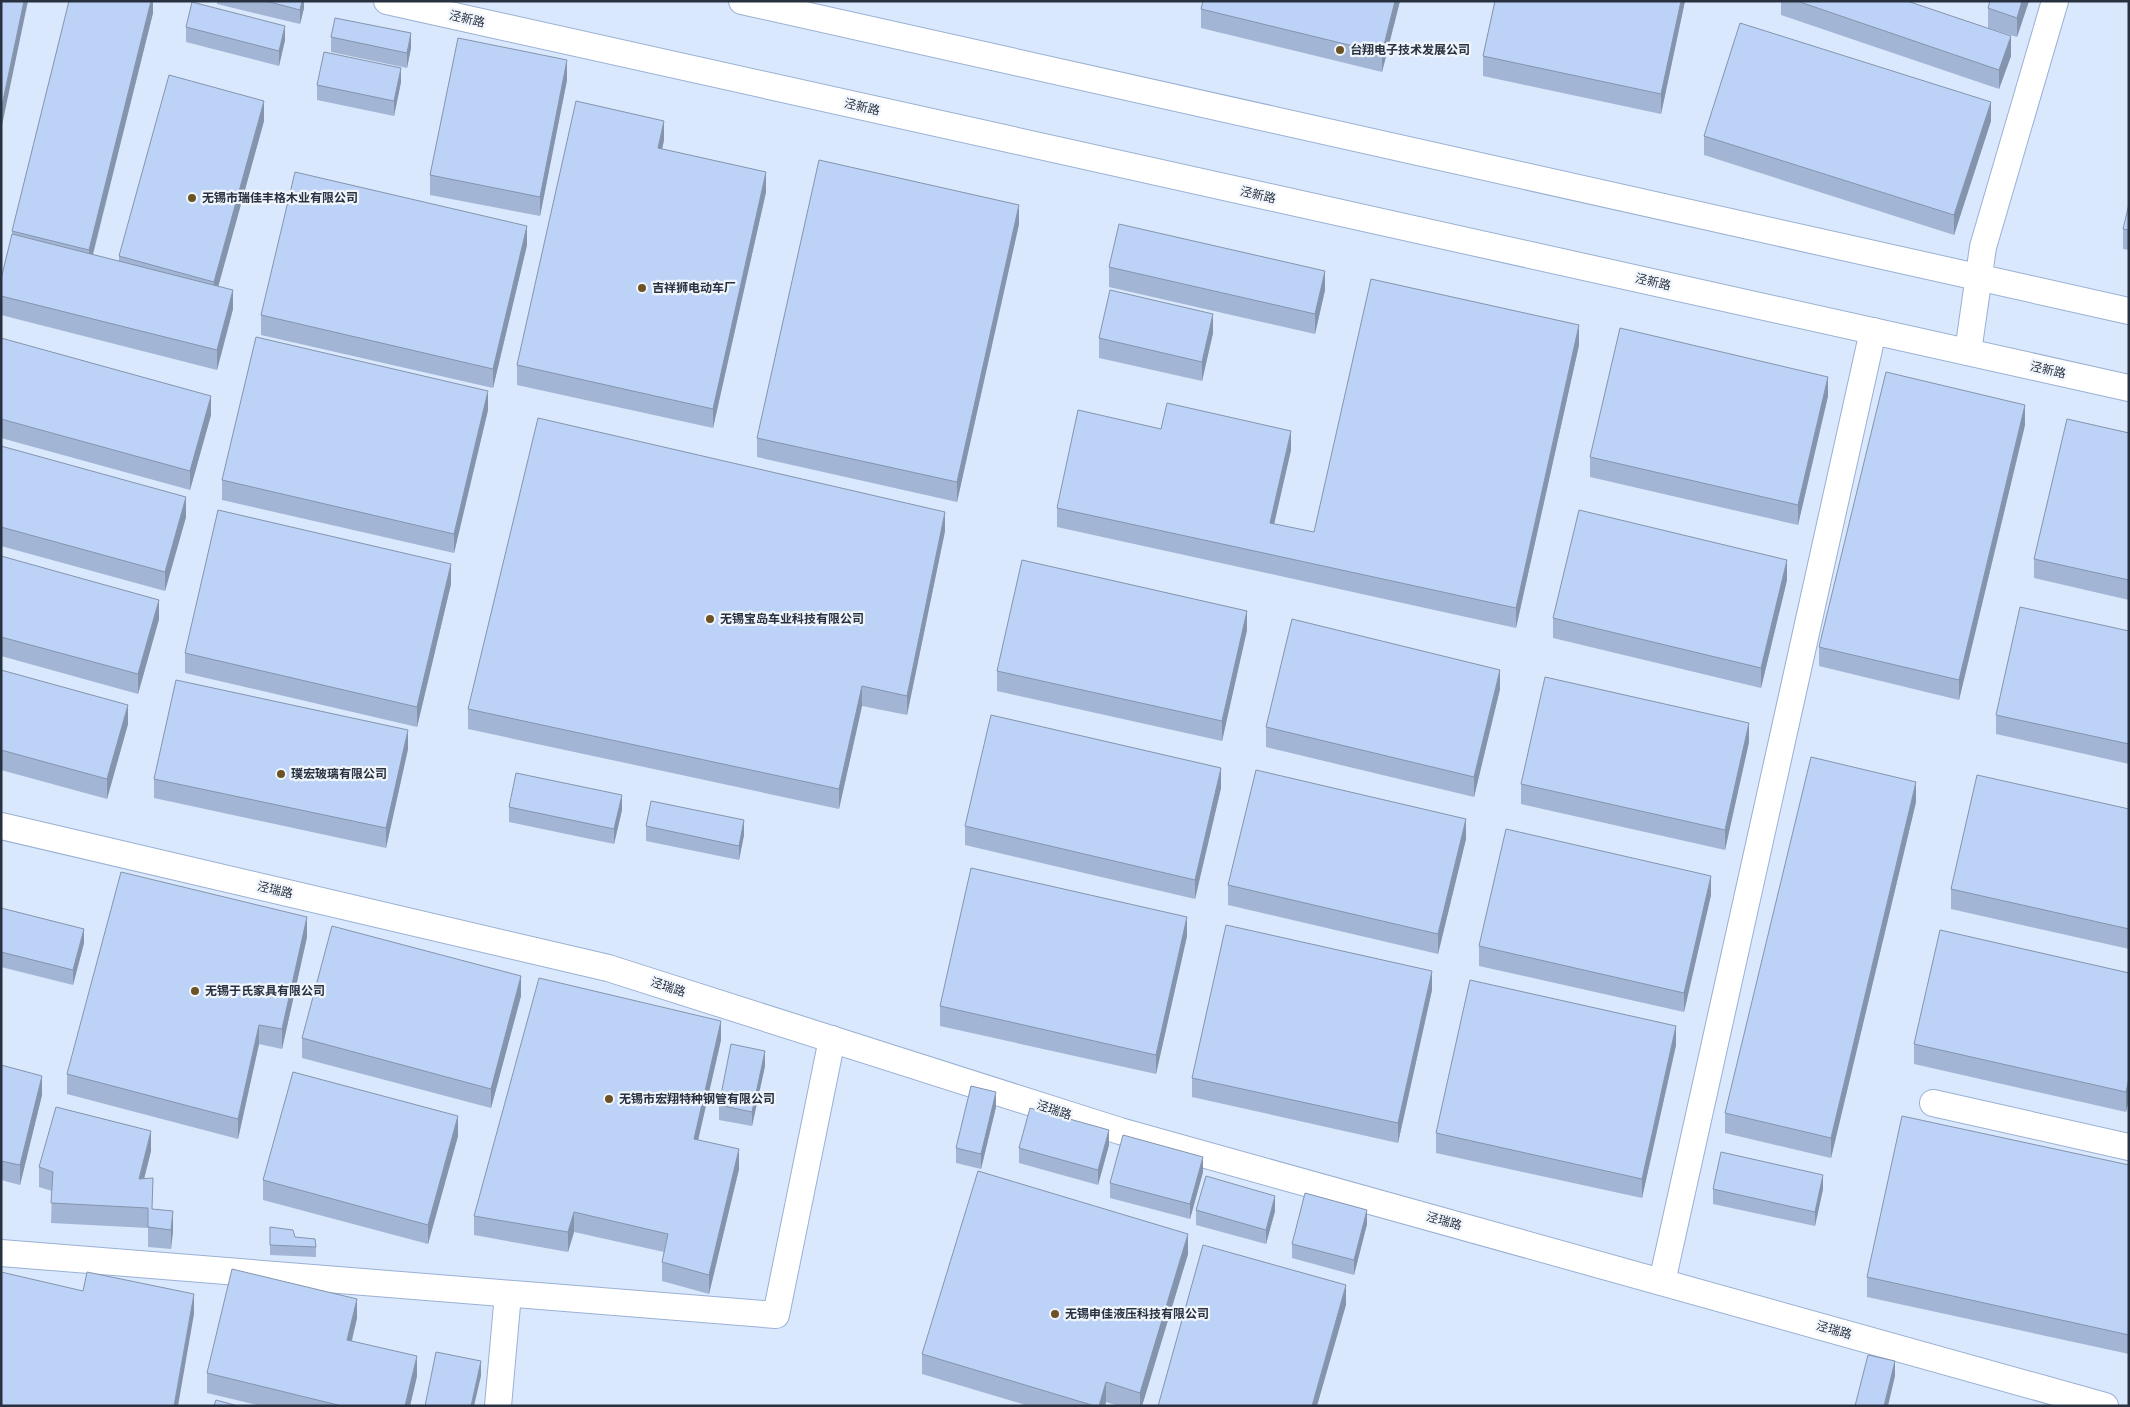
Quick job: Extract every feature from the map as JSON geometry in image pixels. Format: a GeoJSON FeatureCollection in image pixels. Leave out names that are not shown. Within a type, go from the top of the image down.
{"type":"FeatureCollection","features":[{"type":"Feature","properties":{"kind":"street","name":"泾新路"},"geometry":{"type":"LineString","coordinates":[[386,1],[2129,388]]}},
{"type":"Feature","properties":{"kind":"street"},"geometry":{"type":"LineString","coordinates":[[742,1],[2129,311]]}},
{"type":"Feature","properties":{"kind":"street"},"geometry":{"type":"LineString","coordinates":[[1968,352],[1983,247],[2056,1]]}},
{"type":"Feature","properties":{"kind":"street"},"geometry":{"type":"LineString","coordinates":[[1662,1282],[1872,331]]}},
{"type":"Feature","properties":{"kind":"street","name":"泾瑞路"},"geometry":{"type":"LineString","coordinates":[[1,826],[608,968],[1120,1131],[2105,1406]]}},
{"type":"Feature","properties":{"kind":"street"},"geometry":{"type":"LineString","coordinates":[[1,1253],[776,1315],[832,1039]]}},
{"type":"Feature","properties":{"kind":"street"},"geometry":{"type":"LineString","coordinates":[[1933,1103],[2129,1147]]}},
{"type":"Feature","properties":{"kind":"street"},"geometry":{"type":"LineString","coordinates":[[498,1406],[508,1294]]}},
{"type":"Feature","properties":{"kind":"building"},"geometry":{"type":"Polygon","coordinates":[[[1,1],[24,1],[1,110],[1,1]]]}},
{"type":"Feature","properties":{"kind":"building"},"geometry":{"type":"Polygon","coordinates":[[[69,1],[151,1],[89,250],[12,231],[69,1]]]}},
{"type":"Feature","properties":{"kind":"building"},"geometry":{"type":"Polygon","coordinates":[[[266,1],[302,1],[300,10],[266,1]]]}},
{"type":"Feature","properties":{"kind":"building","name":"台翔电子技术发展公司"},"geometry":{"type":"Polygon","coordinates":[[[1203,1],[1395,1],[1382,53],[1201,9],[1203,1]]]}},
{"type":"Feature","properties":{"kind":"building"},"geometry":{"type":"Polygon","coordinates":[[[1495,1],[1681,1],[1661,94],[1483,56],[1495,1]]]}},
{"type":"Feature","properties":{"kind":"building"},"geometry":{"type":"Polygon","coordinates":[[[1797,1],[1907,1],[2011,36],[1999,70],[1797,1]]]}},
{"type":"Feature","properties":{"kind":"building"},"geometry":{"type":"Polygon","coordinates":[[[1990,1],[2022,1],[2017,18],[1988,8],[1990,1]]]}},
{"type":"Feature","properties":{"kind":"building"},"geometry":{"type":"Polygon","coordinates":[[[192,2],[285,26],[279,51],[186,27],[192,2]]]}},
{"type":"Feature","properties":{"kind":"building"},"geometry":{"type":"Polygon","coordinates":[[[335,18],[411,33],[407,53],[331,37],[335,18]]]}},
{"type":"Feature","properties":{"kind":"building"},"geometry":{"type":"Polygon","coordinates":[[[1740,23],[1991,102],[1954,215],[1704,136],[1740,23]]]}},
{"type":"Feature","properties":{"kind":"building"},"geometry":{"type":"Polygon","coordinates":[[[458,38],[567,60],[540,197],[430,175],[458,38]]]}},
{"type":"Feature","properties":{"kind":"building"},"geometry":{"type":"Polygon","coordinates":[[[324,52],[401,68],[394,101],[317,85],[324,52]]]}},
{"type":"Feature","properties":{"kind":"building","name":"无锡市瑞佳丰格木业有限公司"},"geometry":{"type":"Polygon","coordinates":[[[169,75],[264,101],[214,282],[119,256],[169,75]]]}},
{"type":"Feature","properties":{"kind":"building","name":"吉祥狮电动车厂"},"geometry":{"type":"Polygon","coordinates":[[[576,101],[664,121],[658,148],[766,172],[713,409],[517,365],[576,101]]]}},
{"type":"Feature","properties":{"kind":"building"},"geometry":{"type":"Polygon","coordinates":[[[819,160],[1019,205],[957,482],[757,438],[819,160]]]}},
{"type":"Feature","properties":{"kind":"building"},"geometry":{"type":"Polygon","coordinates":[[[295,172],[527,226],[493,369],[261,315],[295,172]]]}},
{"type":"Feature","properties":{"kind":"building"},"geometry":{"type":"Polygon","coordinates":[[[2129,204],[2129,230],[2123,229],[2129,204]]]}},
{"type":"Feature","properties":{"kind":"building"},"geometry":{"type":"Polygon","coordinates":[[[1119,224],[1325,271],[1315,314],[1109,267],[1119,224]]]}},
{"type":"Feature","properties":{"kind":"building"},"geometry":{"type":"Polygon","coordinates":[[[12,234],[233,290],[217,350],[1,296],[1,279],[12,234]]]}},
{"type":"Feature","properties":{"kind":"building"},"geometry":{"type":"Polygon","coordinates":[[[1371,279],[1579,325],[1516,608],[1057,508],[1078,410],[1161,429],[1167,403],[1291,431],[1270,523],[1314,532],[1371,279]]]}},
{"type":"Feature","properties":{"kind":"building"},"geometry":{"type":"Polygon","coordinates":[[[1110,290],[1213,314],[1202,362],[1099,338],[1110,290]]]}},
{"type":"Feature","properties":{"kind":"building"},"geometry":{"type":"Polygon","coordinates":[[[1620,328],[1828,377],[1798,505],[1590,457],[1620,328]]]}},
{"type":"Feature","properties":{"kind":"building"},"geometry":{"type":"Polygon","coordinates":[[[256,337],[488,391],[454,534],[222,480],[256,337]]]}},
{"type":"Feature","properties":{"kind":"building"},"geometry":{"type":"Polygon","coordinates":[[[1,338],[211,396],[190,471],[1,419],[1,338]]]}},
{"type":"Feature","properties":{"kind":"building"},"geometry":{"type":"Polygon","coordinates":[[[1886,372],[2025,405],[1959,680],[1819,647],[1886,372]]]}},
{"type":"Feature","properties":{"kind":"building","name":"无锡宝岛车业科技有限公司"},"geometry":{"type":"Polygon","coordinates":[[[538,418],[945,512],[907,696],[862,686],[839,789],[468,709],[538,418]]]}},
{"type":"Feature","properties":{"kind":"building"},"geometry":{"type":"Polygon","coordinates":[[[2067,419],[2129,433],[2129,580],[2034,559],[2067,419]]]}},
{"type":"Feature","properties":{"kind":"building"},"geometry":{"type":"Polygon","coordinates":[[[1,446],[186,497],[165,572],[1,527],[1,446]]]}},
{"type":"Feature","properties":{"kind":"building"},"geometry":{"type":"Polygon","coordinates":[[[218,510],[451,564],[417,707],[185,653],[218,510]]]}},
{"type":"Feature","properties":{"kind":"building"},"geometry":{"type":"Polygon","coordinates":[[[1579,510],[1787,560],[1761,668],[1553,618],[1579,510]]]}},
{"type":"Feature","properties":{"kind":"building"},"geometry":{"type":"Polygon","coordinates":[[[1,556],[159,600],[138,674],[1,637],[1,556]]]}},
{"type":"Feature","properties":{"kind":"building"},"geometry":{"type":"Polygon","coordinates":[[[1022,560],[1247,611],[1222,721],[997,671],[1022,560]]]}},
{"type":"Feature","properties":{"kind":"building"},"geometry":{"type":"Polygon","coordinates":[[[2020,607],[2129,631],[2129,744],[1996,715],[2020,607]]]}},
{"type":"Feature","properties":{"kind":"building"},"geometry":{"type":"Polygon","coordinates":[[[1292,619],[1500,670],[1474,777],[1266,727],[1292,619]]]}},
{"type":"Feature","properties":{"kind":"building"},"geometry":{"type":"Polygon","coordinates":[[[1,670],[128,705],[107,779],[1,750],[1,670]]]}},
{"type":"Feature","properties":{"kind":"building"},"geometry":{"type":"Polygon","coordinates":[[[1545,677],[1749,723],[1725,830],[1521,784],[1545,677]]]}},
{"type":"Feature","properties":{"kind":"building","name":"璞宏玻璃有限公司"},"geometry":{"type":"Polygon","coordinates":[[[176,680],[408,730],[386,828],[154,779],[176,680]]]}},
{"type":"Feature","properties":{"kind":"building"},"geometry":{"type":"Polygon","coordinates":[[[991,715],[1221,768],[1195,880],[965,826],[991,715]]]}},
{"type":"Feature","properties":{"kind":"building"},"geometry":{"type":"Polygon","coordinates":[[[1811,757],[1916,782],[1831,1138],[1725,1113],[1811,757]]]}},
{"type":"Feature","properties":{"kind":"building"},"geometry":{"type":"Polygon","coordinates":[[[1256,770],[1466,819],[1438,934],[1228,885],[1256,770]]]}},
{"type":"Feature","properties":{"kind":"building"},"geometry":{"type":"Polygon","coordinates":[[[516,773],[622,795],[614,829],[509,807],[516,773]]]}},
{"type":"Feature","properties":{"kind":"building"},"geometry":{"type":"Polygon","coordinates":[[[1977,775],[2129,809],[2129,929],[1951,889],[1977,775]]]}},
{"type":"Feature","properties":{"kind":"building"},"geometry":{"type":"Polygon","coordinates":[[[651,801],[744,820],[739,846],[646,826],[651,801]]]}},
{"type":"Feature","properties":{"kind":"building"},"geometry":{"type":"Polygon","coordinates":[[[1506,829],[1711,876],[1684,993],[1479,946],[1506,829]]]}},
{"type":"Feature","properties":{"kind":"building"},"geometry":{"type":"Polygon","coordinates":[[[971,868],[1187,917],[1156,1055],[940,1006],[971,868]]]}},
{"type":"Feature","properties":{"kind":"building","name":"无锡于氏家具有限公司"},"geometry":{"type":"Polygon","coordinates":[[[121,872],[307,917],[282,1029],[259,1025],[238,1119],[67,1074],[121,872]]]}},
{"type":"Feature","properties":{"kind":"building"},"geometry":{"type":"Polygon","coordinates":[[[1,908],[84,929],[73,970],[1,952],[1,908]]]}},
{"type":"Feature","properties":{"kind":"building"},"geometry":{"type":"Polygon","coordinates":[[[1226,925],[1432,971],[1398,1123],[1192,1078],[1226,925]]]}},
{"type":"Feature","properties":{"kind":"building"},"geometry":{"type":"Polygon","coordinates":[[[332,926],[521,976],[491,1089],[302,1038],[332,926]]]}},
{"type":"Feature","properties":{"kind":"building"},"geometry":{"type":"Polygon","coordinates":[[[1940,930],[2129,973],[2129,1078],[2126,1092],[1914,1044],[1940,930]]]}},
{"type":"Feature","properties":{"kind":"building","name":"无锡市宏翔特种钢管有限公司"},"geometry":{"type":"Polygon","coordinates":[[[539,978],[721,1021],[694,1139],[739,1149],[709,1275],[662,1262],[668,1234],[574,1212],[568,1232],[474,1216],[539,978]]]}},
{"type":"Feature","properties":{"kind":"building"},"geometry":{"type":"Polygon","coordinates":[[[1470,980],[1676,1026],[1642,1179],[1436,1133],[1470,980]]]}},
{"type":"Feature","properties":{"kind":"building"},"geometry":{"type":"Polygon","coordinates":[[[731,1044],[765,1051],[752,1112],[719,1105],[731,1044]]]}},
{"type":"Feature","properties":{"kind":"building"},"geometry":{"type":"Polygon","coordinates":[[[1,1065],[42,1076],[20,1165],[1,1161],[1,1065]]]}},
{"type":"Feature","properties":{"kind":"building"},"geometry":{"type":"Polygon","coordinates":[[[293,1072],[458,1116],[428,1225],[263,1180],[293,1072]]]}},
{"type":"Feature","properties":{"kind":"building"},"geometry":{"type":"Polygon","coordinates":[[[971,1086],[996,1092],[981,1154],[956,1148],[971,1086]]]}},
{"type":"Feature","properties":{"kind":"building"},"geometry":{"type":"Polygon","coordinates":[[[56,1107],[151,1131],[139,1179],[153,1178],[152,1209],[173,1211],[171,1230],[148,1227],[148,1208],[51,1203],[53,1172],[39,1167],[56,1107]]]}},
{"type":"Feature","properties":{"kind":"building"},"geometry":{"type":"Polygon","coordinates":[[[1030,1108],[1109,1130],[1098,1170],[1019,1148],[1030,1108]]]}},
{"type":"Feature","properties":{"kind":"building"},"geometry":{"type":"Polygon","coordinates":[[[1902,1116],[2129,1165],[2129,1335],[1867,1277],[1902,1116]]]}},
{"type":"Feature","properties":{"kind":"building"},"geometry":{"type":"Polygon","coordinates":[[[1123,1135],[1203,1157],[1190,1204],[1110,1183],[1123,1135]]]}},
{"type":"Feature","properties":{"kind":"building"},"geometry":{"type":"Polygon","coordinates":[[[1721,1152],[1823,1175],[1815,1212],[1713,1189],[1721,1152]]]}},
{"type":"Feature","properties":{"kind":"building","name":"无锡申佳液压科技有限公司"},"geometry":{"type":"Polygon","coordinates":[[[978,1171],[1188,1234],[1140,1393],[1106,1382],[1099,1406],[1095,1406],[922,1354],[978,1171]]]}},
{"type":"Feature","properties":{"kind":"building"},"geometry":{"type":"Polygon","coordinates":[[[1206,1176],[1275,1196],[1266,1230],[1196,1210],[1206,1176]]]}},
{"type":"Feature","properties":{"kind":"building"},"geometry":{"type":"Polygon","coordinates":[[[1305,1193],[1367,1210],[1354,1260],[1292,1244],[1305,1193]]]}},
{"type":"Feature","properties":{"kind":"building"},"geometry":{"type":"Polygon","coordinates":[[[270,1227],[293,1230],[295,1237],[315,1239],[316,1247],[270,1245],[270,1227]]]}},
{"type":"Feature","properties":{"kind":"building"},"geometry":{"type":"Polygon","coordinates":[[[1203,1245],[1346,1285],[1312,1406],[1158,1406],[1203,1245]]]}},
{"type":"Feature","properties":{"kind":"building"},"geometry":{"type":"Polygon","coordinates":[[[232,1269],[357,1299],[347,1340],[417,1356],[405,1406],[342,1406],[207,1373],[232,1269]]]}},
{"type":"Feature","properties":{"kind":"building"},"geometry":{"type":"Polygon","coordinates":[[[1,1272],[83,1291],[87,1272],[194,1294],[174,1406],[1,1406],[1,1272]]]}},
{"type":"Feature","properties":{"kind":"building"},"geometry":{"type":"Polygon","coordinates":[[[436,1352],[481,1361],[471,1406],[425,1406],[436,1352]]]}},
{"type":"Feature","properties":{"kind":"building"},"geometry":{"type":"Polygon","coordinates":[[[1868,1355],[1895,1361],[1884,1406],[1855,1406],[1868,1355]]]}},
{"type":"Feature","properties":{"kind":"building"},"geometry":{"type":"Polygon","coordinates":[[[216,1400],[238,1406],[214,1406],[216,1400]]]}},
{"type":"Feature","properties":{"kind":"place","name":"台翔电子技术发展公司"},"geometry":{"type":"Point","coordinates":[1340,50]}},
{"type":"Feature","properties":{"kind":"place","name":"无锡市瑞佳丰格木业有限公司"},"geometry":{"type":"Point","coordinates":[192,198]}},
{"type":"Feature","properties":{"kind":"place","name":"吉祥狮电动车厂"},"geometry":{"type":"Point","coordinates":[642,288]}},
{"type":"Feature","properties":{"kind":"place","name":"无锡宝岛车业科技有限公司"},"geometry":{"type":"Point","coordinates":[710,619]}},
{"type":"Feature","properties":{"kind":"place","name":"璞宏玻璃有限公司"},"geometry":{"type":"Point","coordinates":[281,774]}},
{"type":"Feature","properties":{"kind":"place","name":"无锡于氏家具有限公司"},"geometry":{"type":"Point","coordinates":[195,991]}},
{"type":"Feature","properties":{"kind":"place","name":"无锡市宏翔特种钢管有限公司"},"geometry":{"type":"Point","coordinates":[609,1099]}},
{"type":"Feature","properties":{"kind":"place","name":"无锡申佳液压科技有限公司"},"geometry":{"type":"Point","coordinates":[1055,1314]}}]}
